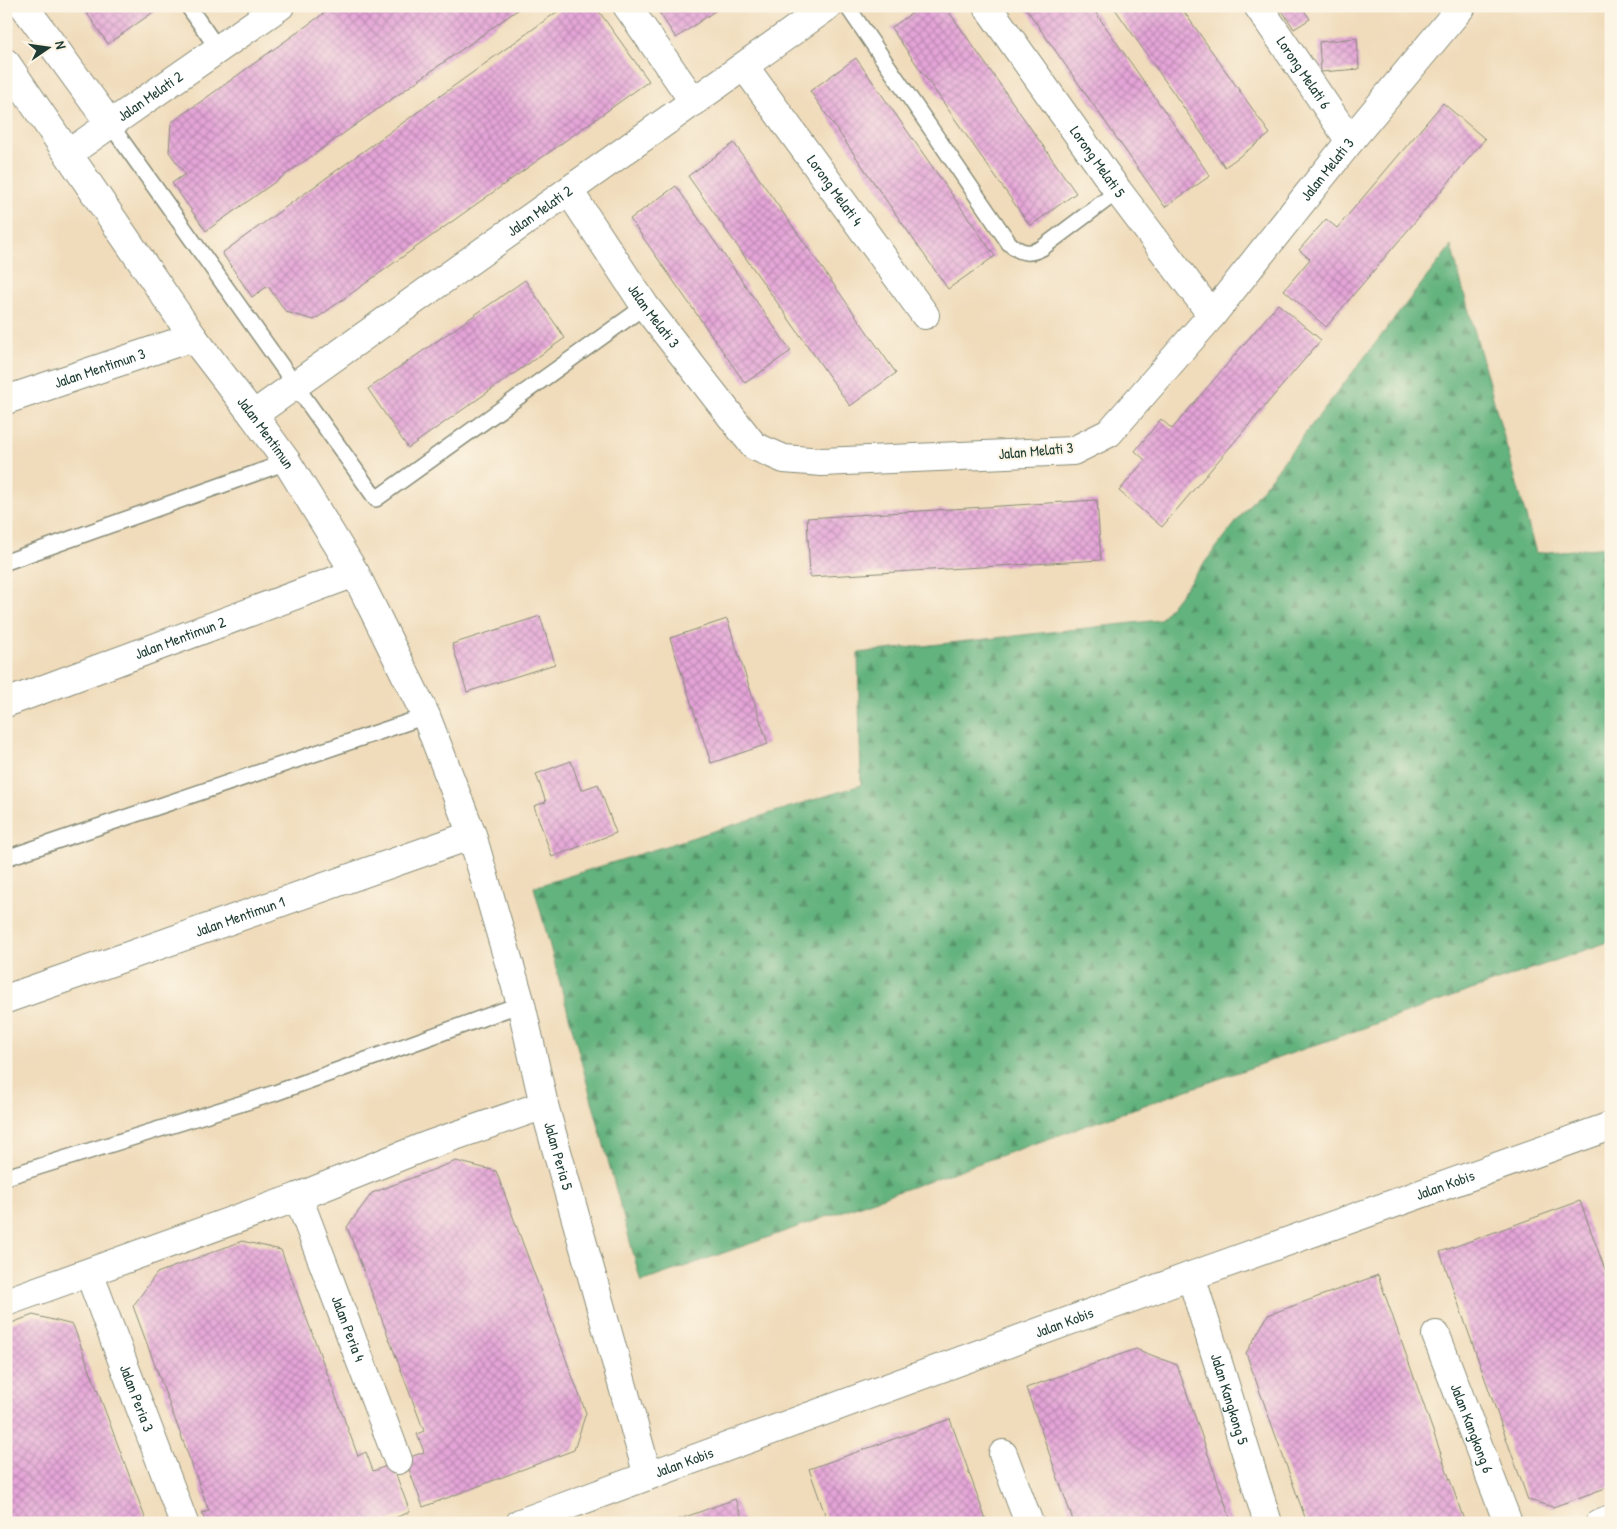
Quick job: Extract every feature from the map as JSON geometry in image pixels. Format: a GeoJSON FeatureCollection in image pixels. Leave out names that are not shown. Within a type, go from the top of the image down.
{"type":"FeatureCollection","features":[{"type":"Feature","properties":{"kind":"street"},"geometry":{"type":"LineString","coordinates":[[24,6],[110,124]]}},
{"type":"Feature","properties":{"kind":"street","name":"Jalan Melati 2"},"geometry":{"type":"LineString","coordinates":[[69,153],[280,6]]}},
{"type":"Feature","properties":{"kind":"street"},"geometry":{"type":"LineString","coordinates":[[626,6],[694,102]]}},
{"type":"Feature","properties":{"kind":"street","name":"Jalan Melati 2"},"geometry":{"type":"LineString","coordinates":[[253,414],[828,6]]}},
{"type":"Feature","properties":{"kind":"street","name":"Lorong Melati 5"},"geometry":{"type":"LineString","coordinates":[[987,6],[1118,191],[1212,315]]}},
{"type":"Feature","properties":{"kind":"street","name":"Lorong Melati 6"},"geometry":{"type":"LineString","coordinates":[[1258,6],[1350,141]]}},
{"type":"Feature","properties":{"kind":"street","name":"Jalan Melati 3"},"geometry":{"type":"LineString","coordinates":[[568,191],[645,306],[754,446],[784,459],[822,462],[1073,452],[1109,432],[1212,315],[1350,141],[1462,6]]}},
{"type":"Feature","properties":{"kind":"street","name":"Jalan Mentimun"},"geometry":{"type":"LineString","coordinates":[[6,63],[193,337],[253,414],[287,462],[355,573],[426,716],[472,835]]}},
{"type":"Feature","properties":{"kind":"street","name":"Lorong Melati 4"},"geometry":{"type":"LineString","coordinates":[[744,66],[925,315]]}},
{"type":"Feature","properties":{"kind":"street","name":"Jalan Mentimun 3"},"geometry":{"type":"LineString","coordinates":[[6,400],[193,337]]}},
{"type":"Feature","properties":{"kind":"street","name":"Jalan Mentimun 2"},"geometry":{"type":"LineString","coordinates":[[6,703],[355,573]]}},
{"type":"Feature","properties":{"kind":"street","name":"Jalan Mentimun 1"},"geometry":{"type":"LineString","coordinates":[[6,999],[472,835]]}},
{"type":"Feature","properties":{"kind":"street","name":"Jalan Peria 5"},"geometry":{"type":"LineString","coordinates":[[472,835],[521,1004],[544,1105],[648,1476]]}},
{"type":"Feature","properties":{"kind":"street"},"geometry":{"type":"LineString","coordinates":[[6,1302],[298,1197],[426,1146],[544,1105]]}},
{"type":"Feature","properties":{"kind":"street","name":"Jalan Kobis"},"geometry":{"type":"LineString","coordinates":[[520,1523],[1191,1276],[1611,1126]]}},
{"type":"Feature","properties":{"kind":"street","name":"Jalan Peria 4"},"geometry":{"type":"LineString","coordinates":[[298,1197],[398,1460]]}},
{"type":"Feature","properties":{"kind":"street","name":"Jalan Peria 3"},"geometry":{"type":"LineString","coordinates":[[89,1273],[184,1523]]}},
{"type":"Feature","properties":{"kind":"street","name":"Jalan Kangkong 5"},"geometry":{"type":"LineString","coordinates":[[1191,1276],[1268,1523]]}},
{"type":"Feature","properties":{"kind":"street","name":"Jalan Kangkong 6"},"geometry":{"type":"LineString","coordinates":[[1436,1335],[1508,1523]]}},
{"type":"Feature","properties":{"kind":"street"},"geometry":{"type":"LineString","coordinates":[[1003,1454],[1029,1523]]}},
{"type":"Feature","properties":{"kind":"street"},"geometry":{"type":"LineString","coordinates":[[1600,1523],[1611,1519]]}},
{"type":"Feature","properties":{"kind":"lane"},"geometry":{"type":"LineString","coordinates":[[188,6],[218,49]]}},
{"type":"Feature","properties":{"kind":"lane"},"geometry":{"type":"LineString","coordinates":[[847,6],[1009,243],[1016,250],[1024,253],[1034,252],[1042,248],[1118,191]]}},
{"type":"Feature","properties":{"kind":"lane"},"geometry":{"type":"LineString","coordinates":[[110,124],[376,499],[645,306]]}},
{"type":"Feature","properties":{"kind":"lane"},"geometry":{"type":"LineString","coordinates":[[6,562],[287,462]]}},
{"type":"Feature","properties":{"kind":"lane"},"geometry":{"type":"LineString","coordinates":[[6,858],[426,716]]}},
{"type":"Feature","properties":{"kind":"lane"},"geometry":{"type":"LineString","coordinates":[[6,1178],[275,1093],[521,1004]]}},
{"type":"Feature","properties":{"kind":"green space"},"geometry":{"type":"Polygon","coordinates":[[[1451,246],[1536,553],[1611,547],[1611,941],[641,1282],[534,887],[861,785],[858,653],[1160,620],[1451,246]]]}},
{"type":"Feature","properties":{"kind":"building"},"geometry":{"type":"Polygon","coordinates":[[[82,6],[162,6],[108,44],[82,6]]]}},
{"type":"Feature","properties":{"kind":"building"},"geometry":{"type":"Polygon","coordinates":[[[334,6],[523,6],[206,231],[172,183],[185,174],[169,152],[171,123],[334,6]]]}},
{"type":"Feature","properties":{"kind":"building"},"geometry":{"type":"Polygon","coordinates":[[[565,6],[595,6],[649,81],[314,320],[286,312],[268,286],[252,297],[222,253],[565,6]]]}},
{"type":"Feature","properties":{"kind":"building"},"geometry":{"type":"Polygon","coordinates":[[[655,6],[722,6],[676,38],[655,6]]]}},
{"type":"Feature","properties":{"kind":"building"},"geometry":{"type":"Polygon","coordinates":[[[922,6],[945,6],[1076,193],[1030,226],[891,28],[922,6]]]}},
{"type":"Feature","properties":{"kind":"building"},"geometry":{"type":"Polygon","coordinates":[[[1024,6],[1091,6],[1210,176],[1165,207],[1024,6]]]}},
{"type":"Feature","properties":{"kind":"building"},"geometry":{"type":"Polygon","coordinates":[[[1113,6],[1180,6],[1270,134],[1225,167],[1113,6]]]}},
{"type":"Feature","properties":{"kind":"building"},"geometry":{"type":"Polygon","coordinates":[[[1279,6],[1301,6],[1310,19],[1294,29],[1279,6]]]}},
{"type":"Feature","properties":{"kind":"building"},"geometry":{"type":"Polygon","coordinates":[[[1357,38],[1359,69],[1321,72],[1319,42],[1357,38]]]}},
{"type":"Feature","properties":{"kind":"building"},"geometry":{"type":"Polygon","coordinates":[[[856,58],[995,256],[948,289],[810,91],[856,58]]]}},
{"type":"Feature","properties":{"kind":"building"},"geometry":{"type":"Polygon","coordinates":[[[1443,103],[1485,139],[1326,327],[1284,290],[1310,259],[1299,250],[1326,219],[1337,228],[1443,103]]]}},
{"type":"Feature","properties":{"kind":"building"},"geometry":{"type":"Polygon","coordinates":[[[734,143],[896,373],[850,406],[688,176],[734,143]]]}},
{"type":"Feature","properties":{"kind":"building"},"geometry":{"type":"Polygon","coordinates":[[[676,186],[791,351],[745,383],[630,219],[676,186]]]}},
{"type":"Feature","properties":{"kind":"building"},"geometry":{"type":"Polygon","coordinates":[[[525,280],[565,338],[408,448],[368,389],[525,280]]]}},
{"type":"Feature","properties":{"kind":"building"},"geometry":{"type":"Polygon","coordinates":[[[1278,304],[1321,340],[1162,527],[1119,491],[1145,460],[1135,451],[1161,419],[1172,429],[1278,304]]]}},
{"type":"Feature","properties":{"kind":"building"},"geometry":{"type":"Polygon","coordinates":[[[1097,500],[1101,560],[810,577],[807,518],[1097,500]]]}},
{"type":"Feature","properties":{"kind":"building"},"geometry":{"type":"Polygon","coordinates":[[[540,616],[555,664],[467,692],[452,644],[540,616]]]}},
{"type":"Feature","properties":{"kind":"building"},"geometry":{"type":"Polygon","coordinates":[[[727,619],[768,744],[711,763],[670,638],[727,619]]]}},
{"type":"Feature","properties":{"kind":"building"},"geometry":{"type":"Polygon","coordinates":[[[571,761],[581,790],[598,784],[616,833],[552,857],[534,806],[546,802],[536,774],[571,761]]]}},
{"type":"Feature","properties":{"kind":"building"},"geometry":{"type":"Polygon","coordinates":[[[456,1161],[496,1171],[586,1413],[574,1450],[423,1507],[405,1459],[424,1452],[417,1434],[424,1431],[347,1227],[372,1193],[456,1161]]]}},
{"type":"Feature","properties":{"kind":"building"},"geometry":{"type":"Polygon","coordinates":[[[1580,1201],[1611,1286],[1611,1486],[1553,1507],[1528,1500],[1440,1252],[1580,1201]]]}},
{"type":"Feature","properties":{"kind":"building"},"geometry":{"type":"Polygon","coordinates":[[[242,1241],[281,1250],[358,1456],[366,1452],[373,1471],[392,1464],[410,1512],[382,1523],[206,1523],[202,1513],[209,1511],[133,1306],[157,1273],[242,1241]]]}},
{"type":"Feature","properties":{"kind":"building"},"geometry":{"type":"Polygon","coordinates":[[[1378,1275],[1465,1523],[1307,1523],[1246,1353],[1268,1315],[1378,1275]]]}},
{"type":"Feature","properties":{"kind":"building"},"geometry":{"type":"Polygon","coordinates":[[[33,1315],[73,1325],[147,1523],[6,1523],[6,1325],[33,1315]]]}},
{"type":"Feature","properties":{"kind":"building"},"geometry":{"type":"Polygon","coordinates":[[[1136,1349],[1177,1365],[1232,1523],[1074,1523],[1026,1388],[1136,1349]]]}},
{"type":"Feature","properties":{"kind":"building"},"geometry":{"type":"Polygon","coordinates":[[[950,1419],[987,1523],[828,1523],[809,1469],[950,1419]]]}},
{"type":"Feature","properties":{"kind":"building"},"geometry":{"type":"Polygon","coordinates":[[[735,1499],[744,1523],[669,1523],[735,1499]]]}}]}
